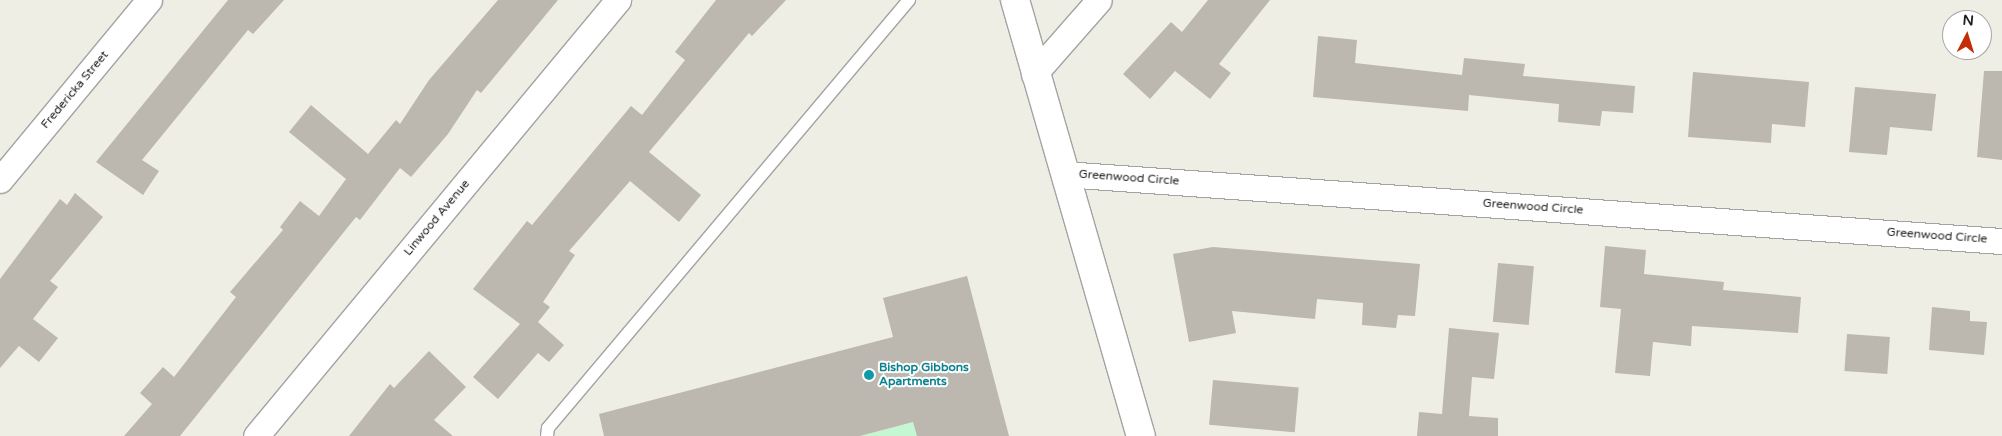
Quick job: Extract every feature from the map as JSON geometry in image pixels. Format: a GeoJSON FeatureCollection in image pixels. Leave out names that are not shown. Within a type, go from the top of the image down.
{"type":"FeatureCollection","features":[{"type":"Feature","properties":{"kind":"street","name":"Fredericka Street"},"geometry":{"type":"LineString","coordinates":[[0,180],[149,0]]}},
{"type":"Feature","properties":{"kind":"street","name":"Linwood Avenue"},"geometry":{"type":"LineString","coordinates":[[256,436],[618,0]]}},
{"type":"Feature","properties":{"kind":"street"},"geometry":{"type":"LineString","coordinates":[[1015,0],[1034,74],[1141,436]]}},
{"type":"Feature","properties":{"kind":"street"},"geometry":{"type":"LineString","coordinates":[[1034,74],[1099,0]]}},
{"type":"Feature","properties":{"kind":"street","name":"Greenwood Circle"},"geometry":{"type":"LineString","coordinates":[[1064,174],[2002,241]]}},
{"type":"Feature","properties":{"kind":"lane"},"geometry":{"type":"LineString","coordinates":[[547,436],[548,428],[909,0]]}},
{"type":"Feature","properties":{"kind":"green space"},"geometry":{"type":"Polygon","coordinates":[[[913,422],[917,436],[860,436],[913,422]]]}},
{"type":"Feature","properties":{"kind":"building"},"geometry":{"type":"Polygon","coordinates":[[[228,0],[284,0],[253,34],[248,30],[142,160],[159,171],[143,195],[96,162],[228,0]]]}},
{"type":"Feature","properties":{"kind":"building"},"geometry":{"type":"Polygon","coordinates":[[[498,0],[558,0],[481,93],[477,90],[448,134],[411,177],[400,168],[360,220],[356,217],[180,436],[124,436],[152,404],[140,393],[163,367],[174,377],[236,297],[230,292],[283,230],[280,227],[300,201],[319,216],[346,179],[289,132],[311,105],[368,154],[396,120],[400,124],[429,80],[498,0]]]}},
{"type":"Feature","properties":{"kind":"building"},"geometry":{"type":"Polygon","coordinates":[[[716,0],[786,0],[752,36],[749,33],[649,152],[701,195],[679,222],[630,181],[569,251],[575,255],[543,302],[550,307],[538,322],[564,345],[549,362],[538,353],[498,399],[473,377],[520,324],[473,289],[527,221],[532,225],[631,106],[642,115],[685,60],[675,52],[716,0]]]}},
{"type":"Feature","properties":{"kind":"building"},"geometry":{"type":"Polygon","coordinates":[[[1208,0],[1270,0],[1219,64],[1231,73],[1210,99],[1175,71],[1150,99],[1123,74],[1171,22],[1182,32],[1208,0]]]}},
{"type":"Feature","properties":{"kind":"building"},"geometry":{"type":"Polygon","coordinates":[[[1318,36],[1357,40],[1355,63],[1462,75],[1464,58],[1525,64],[1523,76],[1635,86],[1633,113],[1602,111],[1600,126],[1558,122],[1559,104],[1469,95],[1468,111],[1313,97],[1318,36]]]}},
{"type":"Feature","properties":{"kind":"building"},"geometry":{"type":"Polygon","coordinates":[[[1984,71],[2002,71],[2002,160],[1977,157],[1984,71]]]}},
{"type":"Feature","properties":{"kind":"building"},"geometry":{"type":"Polygon","coordinates":[[[1693,72],[1809,82],[1805,127],[1772,124],[1771,143],[1688,137],[1693,72]]]}},
{"type":"Feature","properties":{"kind":"building"},"geometry":{"type":"Polygon","coordinates":[[[1855,87],[1936,94],[1932,131],[1890,127],[1887,155],[1849,152],[1855,87]]]}},
{"type":"Feature","properties":{"kind":"building"},"geometry":{"type":"Polygon","coordinates":[[[75,193],[103,217],[50,281],[58,287],[33,319],[58,338],[39,362],[19,346],[0,368],[0,279],[60,199],[67,205],[75,193]]]}},
{"type":"Feature","properties":{"kind":"building"},"geometry":{"type":"Polygon","coordinates":[[[1605,246],[1646,250],[1644,274],[1724,282],[1723,290],[1801,297],[1798,333],[1692,326],[1691,346],[1653,342],[1650,376],[1615,373],[1621,309],[1600,307],[1605,246]]]}},
{"type":"Feature","properties":{"kind":"building"},"geometry":{"type":"Polygon","coordinates":[[[1213,247],[1420,264],[1415,316],[1398,315],[1396,328],[1362,325],[1363,303],[1317,299],[1315,319],[1232,311],[1236,333],[1189,342],[1173,254],[1213,247]]]}},
{"type":"Feature","properties":{"kind":"building"},"geometry":{"type":"Polygon","coordinates":[[[1498,263],[1534,266],[1529,325],[1493,322],[1498,263]]]}},
{"type":"Feature","properties":{"kind":"building","name":"Bishop Gibbons Apartments"},"geometry":{"type":"Polygon","coordinates":[[[967,276],[1009,436],[917,436],[913,422],[860,436],[604,436],[599,414],[893,337],[883,298],[967,276]]]}},
{"type":"Feature","properties":{"kind":"building"},"geometry":{"type":"Polygon","coordinates":[[[1932,307],[1970,311],[1970,321],[1987,322],[1984,355],[1929,350],[1932,307]]]}},
{"type":"Feature","properties":{"kind":"building"},"geometry":{"type":"Polygon","coordinates":[[[1449,328],[1499,333],[1494,379],[1472,377],[1469,416],[1498,418],[1498,436],[1417,436],[1419,412],[1442,414],[1449,328]]]}},
{"type":"Feature","properties":{"kind":"building"},"geometry":{"type":"Polygon","coordinates":[[[1847,334],[1890,337],[1887,374],[1844,371],[1847,334]]]}},
{"type":"Feature","properties":{"kind":"building"},"geometry":{"type":"Polygon","coordinates":[[[429,351],[466,387],[434,420],[453,436],[349,436],[390,384],[394,388],[429,351]]]}},
{"type":"Feature","properties":{"kind":"building"},"geometry":{"type":"Polygon","coordinates":[[[1213,380],[1299,387],[1295,432],[1209,425],[1213,380]]]}},
{"type":"Feature","properties":{"kind":"place","name":"Bishop Gibbons Apartments"},"geometry":{"type":"Point","coordinates":[869,375]}}]}
